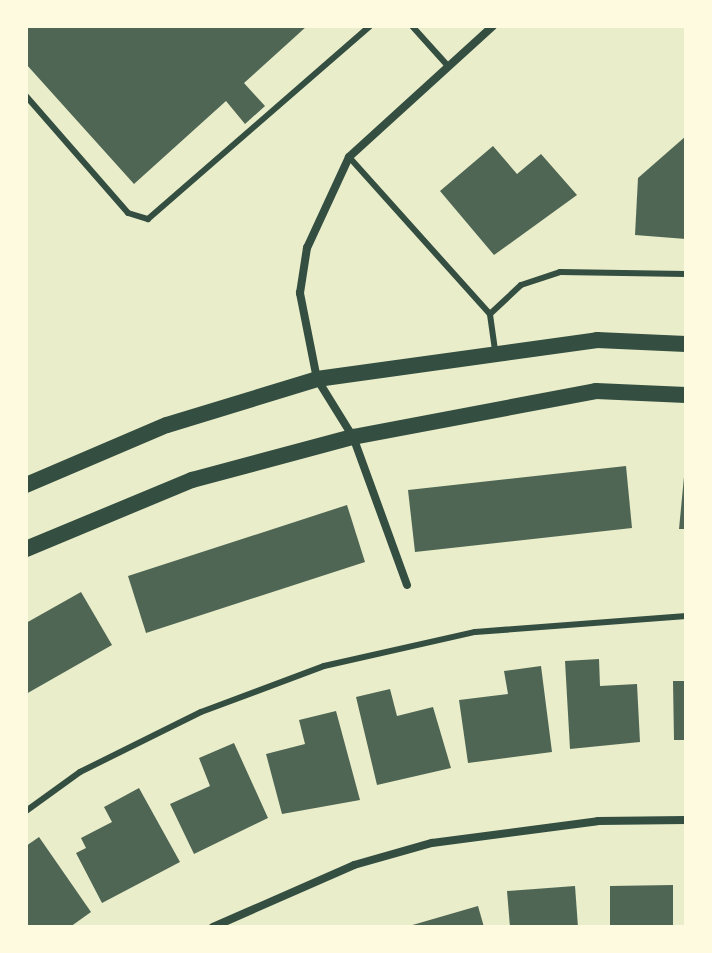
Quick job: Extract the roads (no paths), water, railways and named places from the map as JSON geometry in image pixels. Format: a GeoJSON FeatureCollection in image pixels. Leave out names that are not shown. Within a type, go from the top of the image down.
{"type":"FeatureCollection","features":[{"type":"Feature","properties":{"kind":"main road"},"geometry":{"type":"LineString","coordinates":[[26,485],[167,425],[317,379],[495,350],[597,340],[686,344]]}},
{"type":"Feature","properties":{"kind":"main road"},"geometry":{"type":"LineString","coordinates":[[26,549],[192,480],[353,437],[596,391],[686,395]]}},
{"type":"Feature","properties":{"kind":"street"},"geometry":{"type":"LineString","coordinates":[[407,585],[353,437],[317,379],[300,293],[307,248],[349,157],[493,26]]}},
{"type":"Feature","properties":{"kind":"street"},"geometry":{"type":"LineString","coordinates":[[213,927],[354,865],[432,843],[598,821],[686,820]]}},
{"type":"Feature","properties":{"kind":"lane"},"geometry":{"type":"LineString","coordinates":[[26,96],[128,213],[148,219],[370,26]]}},
{"type":"Feature","properties":{"kind":"lane"},"geometry":{"type":"LineString","coordinates":[[412,26],[448,66]]}},
{"type":"Feature","properties":{"kind":"lane"},"geometry":{"type":"LineString","coordinates":[[349,157],[490,314],[495,350]]}},
{"type":"Feature","properties":{"kind":"lane"},"geometry":{"type":"LineString","coordinates":[[490,314],[521,285],[560,272],[686,274]]}},
{"type":"Feature","properties":{"kind":"lane"},"geometry":{"type":"LineString","coordinates":[[26,811],[80,772],[201,712],[324,666],[475,632],[686,616]]}}]}
